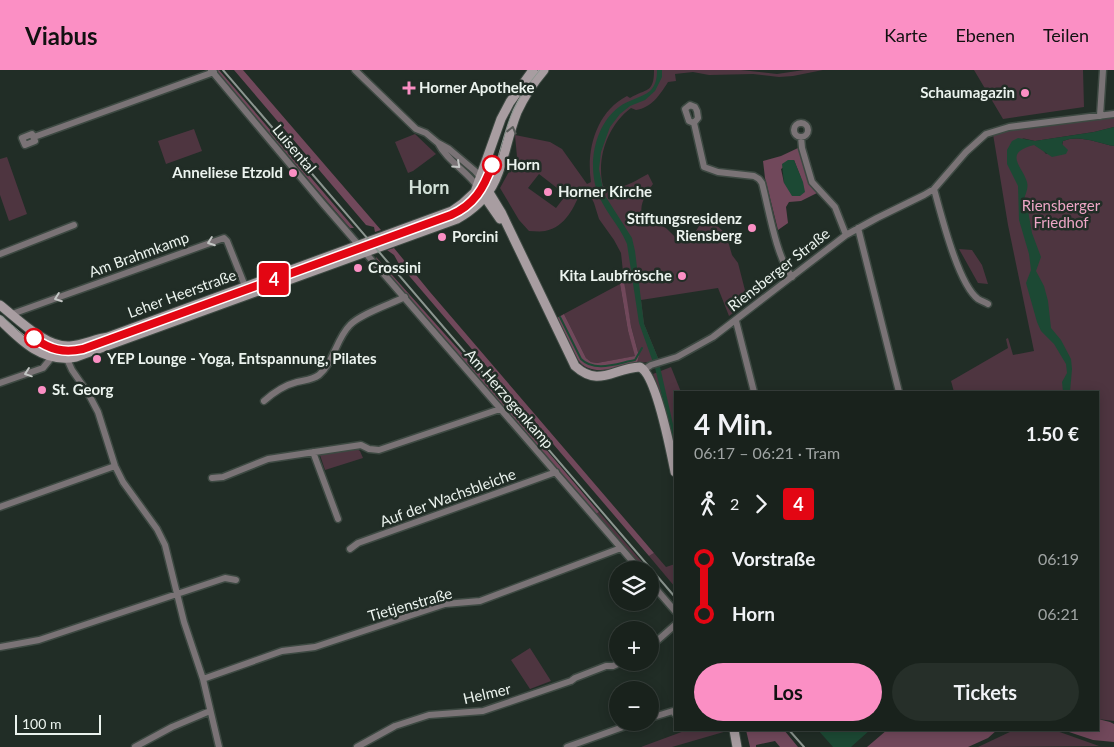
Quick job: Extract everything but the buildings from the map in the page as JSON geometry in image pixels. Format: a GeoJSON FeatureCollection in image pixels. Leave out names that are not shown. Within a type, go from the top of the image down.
{"type":"FeatureCollection","features":[{"type":"Feature","properties":{"kind":"main road","name":"Leher Heerstraße"},"geometry":{"type":"LineString","coordinates":[[61,346],[77,345],[108,337],[452,211],[469,198],[478,187],[501,119],[532,70]]}},
{"type":"Feature","properties":{"kind":"main road"},"geometry":{"type":"LineString","coordinates":[[487,195],[500,171],[521,103],[544,70]]}},
{"type":"Feature","properties":{"kind":"main road"},"geometry":{"type":"LineString","coordinates":[[481,178],[487,195]]}},
{"type":"Feature","properties":{"kind":"main road"},"geometry":{"type":"LineString","coordinates":[[478,187],[487,195]]}},
{"type":"Feature","properties":{"kind":"main road","name":"Riensberger Straße"},"geometry":{"type":"LineString","coordinates":[[487,195],[516,245],[575,366],[591,377],[632,367],[648,367]]}},
{"type":"Feature","properties":{"kind":"main road","name":"Leher Heerstraße"},"geometry":{"type":"LineString","coordinates":[[0,320],[37,352],[52,358],[67,359],[100,349],[457,219],[470,212],[487,195]]}},
{"type":"Feature","properties":{"kind":"main road"},"geometry":{"type":"LineString","coordinates":[[0,305],[48,342],[61,346]]}},
{"type":"Feature","properties":{"kind":"main road"},"geometry":{"type":"LineString","coordinates":[[648,367],[674,467]]}},
{"type":"Feature","properties":{"kind":"main road"},"geometry":{"type":"LineString","coordinates":[[734,731],[737,747]]}},
{"type":"Feature","properties":{"kind":"street"},"geometry":{"type":"LineString","coordinates":[[355,70],[416,129],[426,133],[449,149],[481,178]]}},
{"type":"Feature","properties":{"kind":"street"},"geometry":{"type":"LineString","coordinates":[[1100,116],[1103,70]]}},
{"type":"Feature","properties":{"kind":"street"},"geometry":{"type":"LineString","coordinates":[[34,137],[212,71]]}},
{"type":"Feature","properties":{"kind":"street","name":"Luisental"},"geometry":{"type":"LineString","coordinates":[[212,71],[358,244]]}},
{"type":"Feature","properties":{"kind":"street","name":"Riensberger Straße"},"geometry":{"type":"LineString","coordinates":[[648,367],[677,357],[699,346],[736,321],[846,235],[924,195],[934,188],[978,139],[993,131],[1009,127],[1114,114]]}},
{"type":"Feature","properties":{"kind":"street"},"geometry":{"type":"LineString","coordinates":[[694,123],[704,166],[718,172],[754,176],[762,183],[783,262],[792,277]]}},
{"type":"Feature","properties":{"kind":"street"},"geometry":{"type":"LineString","coordinates":[[801,137],[802,148],[812,182],[835,207],[846,235]]}},
{"type":"Feature","properties":{"kind":"street"},"geometry":{"type":"LineString","coordinates":[[438,143],[442,151],[478,187]]}},
{"type":"Feature","properties":{"kind":"street"},"geometry":{"type":"LineString","coordinates":[[934,188],[958,266],[970,290],[977,298],[988,304]]}},
{"type":"Feature","properties":{"kind":"street"},"geometry":{"type":"LineString","coordinates":[[0,254],[74,225]]}},
{"type":"Feature","properties":{"kind":"street"},"geometry":{"type":"LineString","coordinates":[[858,228],[899,391]]}},
{"type":"Feature","properties":{"kind":"street","name":"Am Brahmkamp"},"geometry":{"type":"LineString","coordinates":[[12,314],[224,238],[227,241],[245,286]]}},
{"type":"Feature","properties":{"kind":"street","name":"Am Herzogenkamp"},"geometry":{"type":"LineString","coordinates":[[358,244],[632,561]]}},
{"type":"Feature","properties":{"kind":"street"},"geometry":{"type":"LineString","coordinates":[[264,401],[274,392],[296,382],[306,382],[318,376],[325,368],[350,325],[405,297]]}},
{"type":"Feature","properties":{"kind":"street"},"geometry":{"type":"LineString","coordinates":[[736,321],[754,391]]}},
{"type":"Feature","properties":{"kind":"street"},"geometry":{"type":"LineString","coordinates":[[0,383],[43,368],[61,346],[72,370],[98,412],[115,466],[123,482],[157,529],[165,545],[184,622],[204,679],[219,747]]}},
{"type":"Feature","properties":{"kind":"street"},"geometry":{"type":"LineString","coordinates":[[212,478],[223,477],[268,459],[361,445],[369,449],[380,450],[500,409]]}},
{"type":"Feature","properties":{"kind":"street"},"geometry":{"type":"LineString","coordinates":[[313,452],[338,519]]}},
{"type":"Feature","properties":{"kind":"street"},"geometry":{"type":"LineString","coordinates":[[0,507],[115,466]]}},
{"type":"Feature","properties":{"kind":"street","name":"Auf der Wachsbleiche"},"geometry":{"type":"LineString","coordinates":[[350,549],[358,543],[556,472]]}},
{"type":"Feature","properties":{"kind":"street","name":"Tietjenstraße"},"geometry":{"type":"LineString","coordinates":[[204,679],[282,651],[316,647],[445,604],[480,601],[621,548]]}},
{"type":"Feature","properties":{"kind":"street"},"geometry":{"type":"LineString","coordinates":[[0,648],[39,640],[225,578],[236,580]]}},
{"type":"Feature","properties":{"kind":"street"},"geometry":{"type":"LineString","coordinates":[[659,592],[674,610]]}},
{"type":"Feature","properties":{"kind":"street"},"geometry":{"type":"LineString","coordinates":[[659,639],[674,626]]}},
{"type":"Feature","properties":{"kind":"street","name":"Helmer"},"geometry":{"type":"LineString","coordinates":[[357,747],[395,726],[429,715],[483,711],[609,666]]}},
{"type":"Feature","properties":{"kind":"street"},"geometry":{"type":"LineString","coordinates":[[135,747],[172,727],[210,711]]}},
{"type":"Feature","properties":{"kind":"street"},"geometry":{"type":"LineString","coordinates":[[659,715],[673,711],[674,712]]}},
{"type":"Feature","properties":{"kind":"street"},"geometry":{"type":"LineString","coordinates":[[567,747],[612,731]]}},
{"type":"Feature","properties":{"kind":"green space"},"geometry":{"type":"Polygon","coordinates":[[[654,70],[741,70],[777,74],[804,70],[823,70],[779,77],[753,74],[709,75],[693,72],[675,74],[676,81],[668,82],[651,104],[636,110],[631,108],[616,123],[610,133],[603,153],[601,175],[603,186],[608,188],[620,187],[648,174],[653,184],[642,203],[641,208],[644,218],[653,224],[662,226],[680,240],[693,235],[701,222],[712,221],[726,234],[732,255],[738,263],[748,302],[729,316],[718,288],[641,300],[644,324],[658,358],[650,362],[637,363],[639,356],[626,300],[621,253],[599,219],[586,187],[582,189],[564,221],[545,231],[529,231],[519,220],[500,188],[517,157],[515,135],[550,142],[562,149],[587,184],[591,182],[590,157],[592,145],[601,122],[616,103],[627,96],[630,98],[648,89],[651,87],[654,70]],[[539,174],[528,188],[556,208],[566,195],[539,174]]]}},
{"type":"Feature","properties":{"kind":"green space"},"geometry":{"type":"Polygon","coordinates":[[[974,70],[1083,70],[1084,107],[1003,119],[974,70]]]}},
{"type":"Feature","properties":{"kind":"green space","name":"Riensberger Friedhof"},"geometry":{"type":"Polygon","coordinates":[[[1114,118],[1114,127],[1094,132],[1035,141],[1022,138],[1042,149],[1046,154],[1062,146],[1063,141],[1075,138],[1114,146],[1114,721],[1099,719],[1099,391],[954,391],[951,381],[1008,348],[1006,339],[1008,338],[1013,355],[1034,351],[1008,225],[993,134],[1000,131],[1114,118]]]}},
{"type":"Feature","properties":{"kind":"green space"},"geometry":{"type":"Polygon","coordinates":[[[194,129],[202,151],[166,164],[158,141],[194,129]]]}},
{"type":"Feature","properties":{"kind":"green space"},"geometry":{"type":"Polygon","coordinates":[[[415,134],[436,154],[408,173],[395,142],[415,134]]]}},
{"type":"Feature","properties":{"kind":"green space"},"geometry":{"type":"Polygon","coordinates":[[[7,157],[27,214],[9,221],[0,195],[0,159],[7,157]]]}},
{"type":"Feature","properties":{"kind":"green space"},"geometry":{"type":"Polygon","coordinates":[[[959,249],[972,250],[982,265],[988,284],[978,283],[959,249]]]}},
{"type":"Feature","properties":{"kind":"green space"},"geometry":{"type":"Polygon","coordinates":[[[620,284],[628,331],[636,356],[597,363],[591,362],[586,358],[564,314],[620,284]]]}},
{"type":"Feature","properties":{"kind":"green space"},"geometry":{"type":"Polygon","coordinates":[[[671,367],[681,391],[674,391],[674,451],[658,387],[653,374],[671,367]]]}},
{"type":"Feature","properties":{"kind":"green space"},"geometry":{"type":"Polygon","coordinates":[[[357,449],[363,458],[325,470],[320,455],[357,449]]]}},
{"type":"Feature","properties":{"kind":"green space"},"geometry":{"type":"Polygon","coordinates":[[[599,512],[641,561],[634,561],[595,515],[599,512]]]}},
{"type":"Feature","properties":{"kind":"green space"},"geometry":{"type":"Polygon","coordinates":[[[654,553],[666,567],[674,564],[674,586],[659,568],[659,561],[653,561],[649,556],[654,553]]]}},
{"type":"Feature","properties":{"kind":"green space"},"geometry":{"type":"Polygon","coordinates":[[[530,648],[551,681],[530,689],[511,660],[530,648]]]}},
{"type":"Feature","properties":{"kind":"green space"},"geometry":{"type":"Polygon","coordinates":[[[684,731],[727,731],[672,747],[641,747],[684,731]]]}},
{"type":"Feature","properties":{"kind":"green space"},"geometry":{"type":"Polygon","coordinates":[[[1012,731],[1057,731],[1099,746],[978,747],[1012,731]]]}},
{"type":"Feature","properties":{"kind":"shaded area"},"geometry":{"type":"Polygon","coordinates":[[[214,70],[219,70],[354,228],[350,228],[214,70]]]}},
{"type":"Feature","properties":{"kind":"shaded area"},"geometry":{"type":"Polygon","coordinates":[[[234,70],[243,70],[381,230],[375,232],[374,227],[366,225],[234,70]]]}},
{"type":"Feature","properties":{"kind":"shaded area"},"geometry":{"type":"Polygon","coordinates":[[[657,70],[662,70],[662,77],[655,91],[645,100],[630,106],[620,114],[610,127],[601,152],[599,169],[604,194],[632,238],[644,324],[658,358],[674,429],[674,445],[655,368],[639,323],[627,244],[599,196],[593,166],[596,143],[611,114],[619,107],[650,91],[654,86],[657,70]]]}},
{"type":"Feature","properties":{"kind":"shaded area"},"geometry":{"type":"Polygon","coordinates":[[[1114,127],[1114,146],[1075,138],[1063,141],[1062,144],[1068,150],[1066,154],[1052,157],[1034,145],[1024,148],[1017,156],[1017,161],[1027,182],[1024,202],[1027,205],[1032,233],[1041,257],[1036,271],[1044,286],[1048,301],[1051,328],[1061,340],[1071,359],[1070,391],[1063,391],[1062,382],[1067,373],[1066,364],[1054,344],[1041,331],[1026,283],[1031,270],[1029,254],[1019,220],[1018,186],[1007,164],[1007,150],[1012,141],[1018,138],[1035,141],[1114,127]]]}},
{"type":"Feature","properties":{"kind":"shaded area"},"geometry":{"type":"Polygon","coordinates":[[[798,148],[807,178],[817,193],[801,201],[789,202],[786,207],[788,223],[778,230],[765,178],[763,161],[781,156],[798,148]],[[794,160],[781,169],[784,183],[801,178],[794,160]]]}},
{"type":"Feature","properties":{"kind":"shaded area"},"geometry":{"type":"Polygon","coordinates":[[[788,160],[794,160],[803,182],[805,192],[800,196],[792,196],[784,183],[782,164],[788,160]]]}},
{"type":"Feature","properties":{"kind":"shaded area"},"geometry":{"type":"Polygon","coordinates":[[[394,248],[654,553],[649,556],[399,264],[394,255],[387,250],[394,248]]]}},
{"type":"Feature","properties":{"kind":"shaded area"},"geometry":{"type":"Polygon","coordinates":[[[376,257],[510,407],[599,512],[595,515],[377,263],[376,257]]]}},
{"type":"Feature","properties":{"kind":"shaded area"},"geometry":{"type":"Polygon","coordinates":[[[624,281],[631,326],[639,356],[637,363],[613,369],[590,369],[578,360],[557,318],[564,314],[586,358],[591,362],[597,363],[635,356],[628,331],[620,284],[624,281]]]}},
{"type":"Feature","properties":{"kind":"shaded area"},"geometry":{"type":"Polygon","coordinates":[[[1099,719],[1114,724],[1114,742],[1093,740],[1066,731],[1099,731],[1099,719]]]}},
{"type":"Feature","properties":{"kind":"shaded area"},"geometry":{"type":"Polygon","coordinates":[[[746,731],[785,731],[798,747],[780,747],[775,741],[750,747],[746,731]]]}},
{"type":"Feature","properties":{"kind":"shaded area"},"geometry":{"type":"Polygon","coordinates":[[[819,731],[869,731],[851,747],[833,747],[819,731]]]}},
{"type":"Feature","properties":{"kind":"shaded area"},"geometry":{"type":"Polygon","coordinates":[[[886,731],[996,731],[988,738],[968,747],[867,747],[886,731]]]}},
{"type":"Feature","properties":{"kind":"waterway"},"geometry":{"type":"LineString","coordinates":[[560,317],[581,359],[587,363],[607,366],[635,360],[642,348]]}},
{"type":"Feature","properties":{"kind":"tram line"},"geometry":{"type":"LineString","coordinates":[[0,315],[42,347],[61,354],[72,354],[450,219],[465,210],[485,188],[492,175],[514,110],[531,81],[540,70]]}},
{"type":"Feature","properties":{"kind":"tram line","name":"4"},"geometry":{"type":"LineString","coordinates":[[34,338],[48,347],[63,352],[83,349],[428,224],[463,209],[473,200],[485,184],[492,165]]}},
{"type":"Feature","properties":{"kind":"railway"},"geometry":{"type":"LineString","coordinates":[[223,70],[674,596]]}},
{"type":"Feature","properties":{"kind":"railway"},"geometry":{"type":"LineString","coordinates":[[790,731],[804,747]]}},
{"type":"Feature","properties":{"kind":"place","name":"Horner Apotheke"},"geometry":{"type":"Point","coordinates":[409,88]}},
{"type":"Feature","properties":{"kind":"place","name":"Schaumagazin"},"geometry":{"type":"Point","coordinates":[1025,93]}},
{"type":"Feature","properties":{"kind":"place","name":"Horn"},"geometry":{"type":"Point","coordinates":[492,165]}},
{"type":"Feature","properties":{"kind":"place","name":"Anneliese Etzold"},"geometry":{"type":"Point","coordinates":[293,173]}},
{"type":"Feature","properties":{"kind":"place","name":"Horner Kirche"},"geometry":{"type":"Point","coordinates":[548,192]}},
{"type":"Feature","properties":{"kind":"place","name":"Stiftungsresidenz Riensberg"},"geometry":{"type":"Point","coordinates":[752,228]}},
{"type":"Feature","properties":{"kind":"place","name":"Porcini"},"geometry":{"type":"Point","coordinates":[442,237]}},
{"type":"Feature","properties":{"kind":"place","name":"Crossini"},"geometry":{"type":"Point","coordinates":[358,268]}},
{"type":"Feature","properties":{"kind":"place","name":"Kita Laubfrösche"},"geometry":{"type":"Point","coordinates":[682,276]}},
{"type":"Feature","properties":{"kind":"place","name":"YEP Lounge - Yoga, Entspannung, Pilates"},"geometry":{"type":"Point","coordinates":[97,359]}},
{"type":"Feature","properties":{"kind":"place","name":"St. Georg"},"geometry":{"type":"Point","coordinates":[42,390]}},
{"type":"Feature","properties":{"kind":"district","name":"Horn"},"geometry":{"type":"Point","coordinates":[429,188]}}]}
